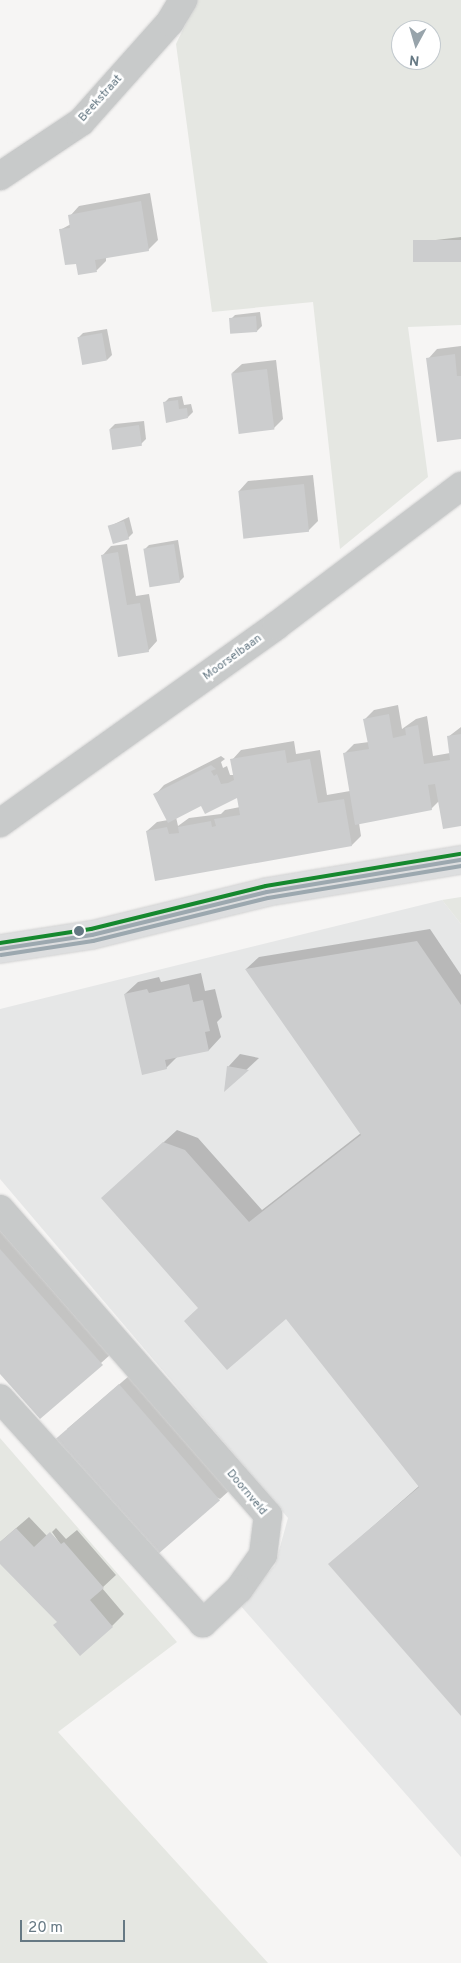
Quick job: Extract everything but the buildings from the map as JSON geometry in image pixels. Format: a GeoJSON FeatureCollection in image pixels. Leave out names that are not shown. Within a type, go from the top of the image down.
{"type":"FeatureCollection","features":[{"type":"Feature","properties":{"kind":"main road"},"geometry":{"type":"LineString","coordinates":[[0,949],[92,935],[266,892],[461,860]]}},
{"type":"Feature","properties":{"kind":"street","name":"Beekstraat"},"geometry":{"type":"LineString","coordinates":[[0,176],[82,122],[170,22],[183,0]]}},
{"type":"Feature","properties":{"kind":"street","name":"Moorselbaan"},"geometry":{"type":"LineString","coordinates":[[0,823],[276,626],[461,486]]}},
{"type":"Feature","properties":{"kind":"street","name":"Doornveld"},"geometry":{"type":"LineString","coordinates":[[0,1209],[268,1515],[263,1555],[239,1589],[203,1624],[0,1398]]}},
{"type":"Feature","properties":{"kind":"shaded area"},"geometry":{"type":"Polygon","coordinates":[[[197,0],[461,0],[461,325],[408,327],[428,477],[340,549],[313,302],[212,312],[176,44],[197,0]]]}},
{"type":"Feature","properties":{"kind":"shaded area"},"geometry":{"type":"Polygon","coordinates":[[[461,897],[461,924],[442,900],[461,897]]]}},
{"type":"Feature","properties":{"kind":"shaded area"},"geometry":{"type":"Polygon","coordinates":[[[442,900],[461,924],[461,1857],[239,1604],[275,1565],[288,1518],[0,1179],[0,1009],[442,900]]]}},
{"type":"Feature","properties":{"kind":"shaded area"},"geometry":{"type":"Polygon","coordinates":[[[0,1438],[177,1642],[58,1732],[268,1963],[0,1963],[0,1438]]]}},
{"type":"Feature","properties":{"kind":"transit line"},"geometry":{"type":"LineString","coordinates":[[0,943],[91,929],[266,886],[460,854]]}},
{"type":"Feature","properties":{"kind":"transit line"},"geometry":{"type":"LineString","coordinates":[[0,949],[92,935],[267,892],[461,860]]}},
{"type":"Feature","properties":{"kind":"transit line"},"geometry":{"type":"LineString","coordinates":[[1,955],[93,941],[268,898],[461,866]]}}]}
